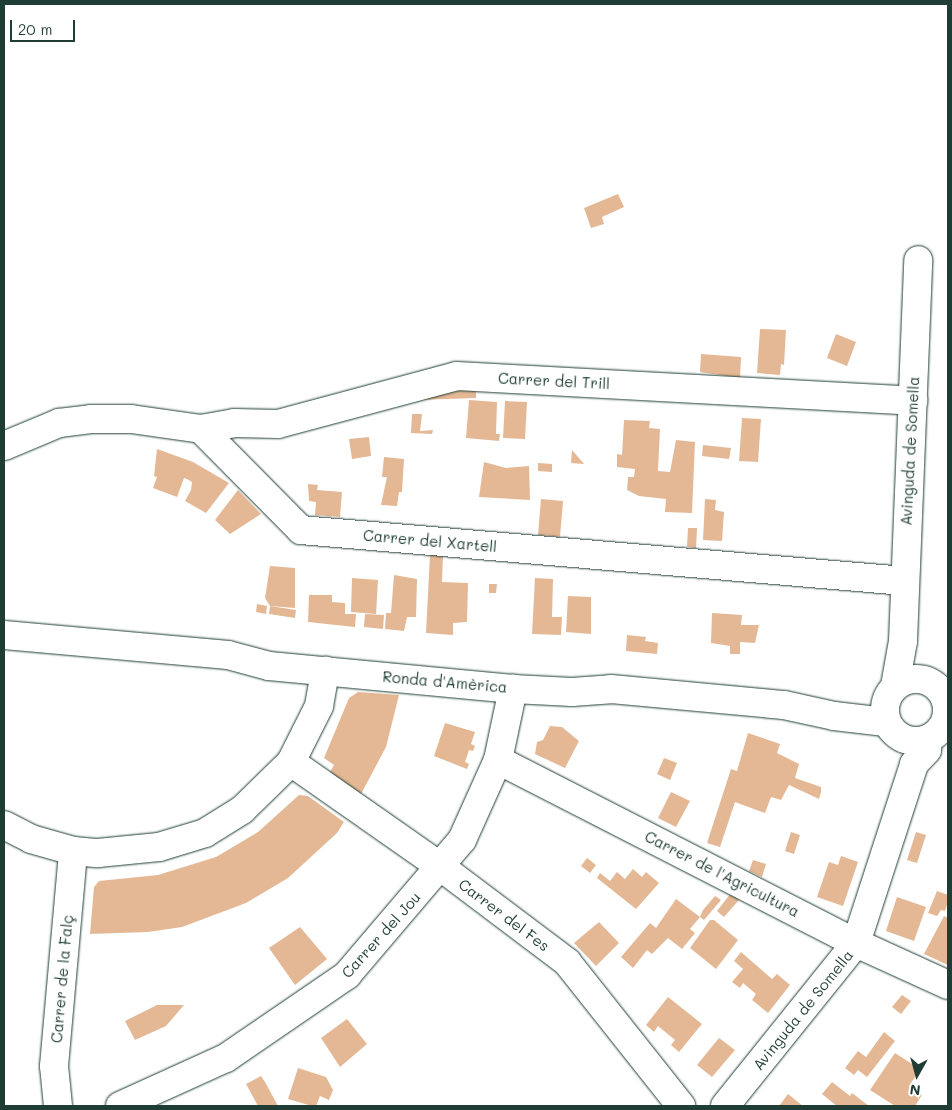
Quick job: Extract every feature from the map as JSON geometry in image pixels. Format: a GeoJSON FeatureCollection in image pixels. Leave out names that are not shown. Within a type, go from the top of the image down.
{"type":"FeatureCollection","features":[{"type":"Feature","properties":{"kind":"street","name":"Avinguda de Somella"},"geometry":{"type":"LineString","coordinates":[[895,697],[913,663],[903,641],[918,260]]}},
{"type":"Feature","properties":{"kind":"street","name":"Carrer del Trill"},"geometry":{"type":"LineString","coordinates":[[201,429],[234,423],[278,424],[457,376],[913,401]]}},
{"type":"Feature","properties":{"kind":"street"},"geometry":{"type":"LineString","coordinates":[[4,446],[59,423],[91,419],[131,419],[201,429]]}},
{"type":"Feature","properties":{"kind":"street","name":"Carrer del Xartell"},"geometry":{"type":"LineString","coordinates":[[201,429],[301,530],[904,581]]}},
{"type":"Feature","properties":{"kind":"street","name":"Ronda d'Amèrica"},"geometry":{"type":"LineString","coordinates":[[4,622],[895,697]]}},
{"type":"Feature","properties":{"kind":"street","name":"Ronda d'Amèrica"},"geometry":{"type":"LineString","coordinates":[[4,635],[228,655],[269,666],[513,689],[572,692],[611,689],[784,705],[820,710],[834,716],[935,684],[943,692],[948,704],[934,732]]}},
{"type":"Feature","properties":{"kind":"street"},"geometry":{"type":"LineString","coordinates":[[4,825],[31,839],[74,851],[98,853],[158,847],[204,833],[242,810],[291,762],[319,706],[325,671]]}},
{"type":"Feature","properties":{"kind":"street","name":"Carrer del Jou"},"geometry":{"type":"LineString","coordinates":[[120,1106],[226,1058],[347,975],[441,867],[462,840],[498,760],[513,689]]}},
{"type":"Feature","properties":{"kind":"street"},"geometry":{"type":"LineString","coordinates":[[895,697],[895,734],[934,732]]}},
{"type":"Feature","properties":{"kind":"street","name":"Avinguda de Somella"},"geometry":{"type":"LineString","coordinates":[[725,1106],[856,943],[934,732]]}},
{"type":"Feature","properties":{"kind":"street","name":"Carrer de l'Agricultura"},"geometry":{"type":"LineString","coordinates":[[498,760],[856,943],[948,985]]}},
{"type":"Feature","properties":{"kind":"street","name":"Carrer del Fes"},"geometry":{"type":"LineString","coordinates":[[291,762],[441,867],[567,962],[681,1106]]}},
{"type":"Feature","properties":{"kind":"street","name":"Carrer de la Falç"},"geometry":{"type":"LineString","coordinates":[[58,1106],[54,1066],[74,851]]}},
{"type":"Feature","properties":{"kind":"building"},"geometry":{"type":"Polygon","coordinates":[[[618,194],[624,207],[602,217],[604,224],[591,228],[584,208],[618,194]]]}},
{"type":"Feature","properties":{"kind":"building"},"geometry":{"type":"Polygon","coordinates":[[[760,329],[786,330],[784,365],[781,364],[780,375],[757,373],[760,329]]]}},
{"type":"Feature","properties":{"kind":"building"},"geometry":{"type":"Polygon","coordinates":[[[836,334],[856,342],[847,366],[827,358],[836,334]]]}},
{"type":"Feature","properties":{"kind":"building"},"geometry":{"type":"Polygon","coordinates":[[[701,354],[741,357],[740,378],[700,372],[701,354]]]}},
{"type":"Feature","properties":{"kind":"building"},"geometry":{"type":"Polygon","coordinates":[[[476,384],[476,398],[416,400],[476,384]]]}},
{"type":"Feature","properties":{"kind":"building"},"geometry":{"type":"Polygon","coordinates":[[[469,400],[497,402],[496,434],[500,434],[499,441],[466,438],[469,400]]]}},
{"type":"Feature","properties":{"kind":"building"},"geometry":{"type":"Polygon","coordinates":[[[505,401],[527,402],[525,439],[503,438],[505,401]]]}},
{"type":"Feature","properties":{"kind":"building"},"geometry":{"type":"Polygon","coordinates":[[[412,414],[422,414],[420,431],[433,430],[432,434],[411,433],[412,414]]]}},
{"type":"Feature","properties":{"kind":"building"},"geometry":{"type":"Polygon","coordinates":[[[742,418],[761,419],[758,462],[739,461],[742,418]]]}},
{"type":"Feature","properties":{"kind":"building"},"geometry":{"type":"Polygon","coordinates":[[[624,420],[650,421],[649,428],[660,429],[658,471],[670,472],[676,440],[695,442],[692,513],[665,512],[666,499],[639,496],[627,490],[628,477],[634,477],[635,469],[617,467],[617,454],[622,455],[624,420]]]}},
{"type":"Feature","properties":{"kind":"building"},"geometry":{"type":"Polygon","coordinates":[[[369,437],[371,456],[352,459],[349,439],[369,437]]]}},
{"type":"Feature","properties":{"kind":"building"},"geometry":{"type":"Polygon","coordinates":[[[703,445],[731,448],[729,459],[702,456],[703,445]]]}},
{"type":"Feature","properties":{"kind":"building"},"geometry":{"type":"Polygon","coordinates":[[[157,449],[193,462],[229,483],[206,513],[185,501],[191,490],[192,482],[187,479],[184,478],[177,497],[153,488],[157,477],[154,476],[157,449]]]}},
{"type":"Feature","properties":{"kind":"building"},"geometry":{"type":"Polygon","coordinates":[[[572,450],[584,464],[571,463],[572,450]]]}},
{"type":"Feature","properties":{"kind":"building"},"geometry":{"type":"Polygon","coordinates":[[[384,457],[404,459],[402,492],[399,492],[397,506],[381,505],[387,477],[382,477],[384,457]]]}},
{"type":"Feature","properties":{"kind":"building"},"geometry":{"type":"Polygon","coordinates":[[[484,462],[506,468],[529,466],[530,500],[479,497],[484,462]]]}},
{"type":"Feature","properties":{"kind":"building"},"geometry":{"type":"Polygon","coordinates":[[[538,463],[552,464],[552,472],[538,471],[538,463]]]}},
{"type":"Feature","properties":{"kind":"building"},"geometry":{"type":"Polygon","coordinates":[[[308,484],[318,485],[317,490],[342,492],[340,517],[315,515],[316,502],[309,501],[308,484]]]}},
{"type":"Feature","properties":{"kind":"building"},"geometry":{"type":"Polygon","coordinates":[[[238,490],[261,514],[230,534],[215,520],[238,490]]]}},
{"type":"Feature","properties":{"kind":"building"},"geometry":{"type":"Polygon","coordinates":[[[541,499],[563,501],[560,537],[538,535],[541,499]]]}},
{"type":"Feature","properties":{"kind":"building"},"geometry":{"type":"Polygon","coordinates":[[[705,499],[716,500],[715,510],[724,512],[722,541],[703,540],[705,499]]]}},
{"type":"Feature","properties":{"kind":"building"},"geometry":{"type":"Polygon","coordinates":[[[688,528],[697,528],[696,548],[687,547],[688,528]]]}},
{"type":"Feature","properties":{"kind":"building"},"geometry":{"type":"Polygon","coordinates":[[[430,554],[443,556],[442,582],[468,583],[467,622],[453,623],[453,635],[426,633],[430,554]]]}},
{"type":"Feature","properties":{"kind":"building"},"geometry":{"type":"Polygon","coordinates":[[[270,566],[295,568],[295,608],[270,606],[265,598],[270,566]]]}},
{"type":"Feature","properties":{"kind":"building"},"geometry":{"type":"Polygon","coordinates":[[[394,575],[417,579],[416,617],[407,617],[404,631],[385,629],[386,613],[391,613],[394,575]]]}},
{"type":"Feature","properties":{"kind":"building"},"geometry":{"type":"Polygon","coordinates":[[[352,578],[378,580],[376,614],[351,612],[352,578]]]}},
{"type":"Feature","properties":{"kind":"building"},"geometry":{"type":"Polygon","coordinates":[[[535,578],[553,579],[552,617],[562,617],[561,635],[532,634],[535,578]]]}},
{"type":"Feature","properties":{"kind":"building"},"geometry":{"type":"Polygon","coordinates":[[[489,584],[497,584],[496,593],[489,593],[489,584]]]}},
{"type":"Feature","properties":{"kind":"building"},"geometry":{"type":"Polygon","coordinates":[[[309,595],[332,595],[332,602],[345,603],[345,614],[356,614],[355,627],[308,622],[309,595]]]}},
{"type":"Feature","properties":{"kind":"building"},"geometry":{"type":"Polygon","coordinates":[[[568,596],[591,597],[591,634],[566,632],[568,596]]]}},
{"type":"Feature","properties":{"kind":"building"},"geometry":{"type":"Polygon","coordinates":[[[257,604],[267,606],[266,614],[256,612],[257,604]]]}},
{"type":"Feature","properties":{"kind":"building"},"geometry":{"type":"Polygon","coordinates":[[[270,606],[296,610],[295,618],[269,614],[270,606]]]}},
{"type":"Feature","properties":{"kind":"building"},"geometry":{"type":"Polygon","coordinates":[[[712,613],[742,615],[741,625],[759,625],[755,643],[740,642],[740,654],[730,654],[730,646],[711,643],[712,613]]]}},
{"type":"Feature","properties":{"kind":"building"},"geometry":{"type":"Polygon","coordinates":[[[365,614],[384,615],[383,629],[364,627],[365,614]]]}},
{"type":"Feature","properties":{"kind":"building"},"geometry":{"type":"Polygon","coordinates":[[[627,635],[646,637],[645,641],[658,643],[657,654],[626,651],[627,635]]]}},
{"type":"Feature","properties":{"kind":"building"},"geometry":{"type":"Polygon","coordinates":[[[358,692],[399,695],[386,747],[361,794],[330,772],[334,765],[324,758],[349,698],[358,692]]]}},
{"type":"Feature","properties":{"kind":"building"},"geometry":{"type":"Polygon","coordinates":[[[445,723],[475,732],[471,744],[475,746],[473,751],[469,750],[465,762],[469,764],[467,769],[434,756],[445,723]]]}},
{"type":"Feature","properties":{"kind":"building"},"geometry":{"type":"Polygon","coordinates":[[[550,726],[562,727],[579,741],[565,768],[535,754],[537,742],[543,740],[550,726]]]}},
{"type":"Feature","properties":{"kind":"building"},"geometry":{"type":"Polygon","coordinates":[[[748,733],[780,744],[777,753],[799,764],[795,778],[821,787],[819,799],[789,785],[781,800],[771,797],[765,813],[735,802],[720,847],[707,843],[731,769],[737,771],[748,733]]]}},
{"type":"Feature","properties":{"kind":"building"},"geometry":{"type":"Polygon","coordinates":[[[664,758],[677,763],[670,780],[657,774],[664,758]]]}},
{"type":"Feature","properties":{"kind":"building"},"geometry":{"type":"Polygon","coordinates":[[[671,792],[690,801],[676,827],[658,818],[671,792]]]}},
{"type":"Feature","properties":{"kind":"building"},"geometry":{"type":"Polygon","coordinates":[[[299,795],[308,796],[344,822],[337,833],[288,878],[246,903],[182,927],[148,932],[90,934],[94,887],[99,881],[158,875],[216,857],[258,832],[299,795]]]}},
{"type":"Feature","properties":{"kind":"building"},"geometry":{"type":"Polygon","coordinates":[[[791,832],[800,835],[794,854],[785,851],[791,832]]]}},
{"type":"Feature","properties":{"kind":"building"},"geometry":{"type":"Polygon","coordinates":[[[916,832],[926,835],[917,863],[907,860],[916,832]]]}},
{"type":"Feature","properties":{"kind":"building"},"geometry":{"type":"Polygon","coordinates":[[[841,856],[858,862],[843,906],[817,897],[829,862],[838,865],[841,856]]]}},
{"type":"Feature","properties":{"kind":"building"},"geometry":{"type":"Polygon","coordinates":[[[587,858],[596,865],[590,873],[581,866],[587,858]]]}},
{"type":"Feature","properties":{"kind":"building"},"geometry":{"type":"Polygon","coordinates":[[[753,860],[766,864],[762,877],[749,871],[753,860]]]}},
{"type":"Feature","properties":{"kind":"building"},"geometry":{"type":"Polygon","coordinates":[[[633,869],[642,877],[646,872],[659,883],[636,909],[597,878],[600,873],[610,881],[617,872],[625,879],[633,869]]]}},
{"type":"Feature","properties":{"kind":"building"},"geometry":{"type":"Polygon","coordinates":[[[937,891],[948,895],[948,901],[945,911],[941,910],[937,916],[928,913],[937,891]]]}},
{"type":"Feature","properties":{"kind":"building"},"geometry":{"type":"Polygon","coordinates":[[[731,893],[739,900],[724,917],[717,911],[731,893]]]}},
{"type":"Feature","properties":{"kind":"building"},"geometry":{"type":"Polygon","coordinates":[[[715,896],[721,900],[704,920],[700,917],[703,910],[715,896]]]}},
{"type":"Feature","properties":{"kind":"building"},"geometry":{"type":"Polygon","coordinates":[[[897,897],[926,907],[914,941],[886,931],[897,897]]]}},
{"type":"Feature","properties":{"kind":"building"},"geometry":{"type":"Polygon","coordinates":[[[676,899],[700,917],[690,929],[695,933],[682,949],[668,938],[652,954],[647,950],[633,968],[621,957],[650,923],[656,928],[676,899]]]}},
{"type":"Feature","properties":{"kind":"building"},"geometry":{"type":"Polygon","coordinates":[[[944,916],[948,918],[948,965],[924,954],[944,916]]]}},
{"type":"Feature","properties":{"kind":"building"},"geometry":{"type":"Polygon","coordinates":[[[710,920],[714,920],[738,940],[716,969],[690,948],[710,920]]]}},
{"type":"Feature","properties":{"kind":"building"},"geometry":{"type":"Polygon","coordinates":[[[599,922],[619,943],[596,966],[574,943],[599,922]]]}},
{"type":"Feature","properties":{"kind":"building"},"geometry":{"type":"Polygon","coordinates":[[[300,927],[327,959],[295,985],[269,948],[300,927]]]}},
{"type":"Feature","properties":{"kind":"building"},"geometry":{"type":"Polygon","coordinates":[[[741,952],[772,979],[777,974],[790,985],[768,1013],[752,1000],[756,994],[743,983],[740,988],[732,982],[743,969],[734,961],[741,952]]]}},
{"type":"Feature","properties":{"kind":"building"},"geometry":{"type":"Polygon","coordinates":[[[902,995],[911,1001],[901,1014],[892,1007],[902,995]]]}},
{"type":"Feature","properties":{"kind":"building"},"geometry":{"type":"Polygon","coordinates":[[[668,997],[702,1024],[679,1052],[671,1045],[675,1040],[658,1026],[654,1032],[646,1025],[668,997]]]}},
{"type":"Feature","properties":{"kind":"building"},"geometry":{"type":"Polygon","coordinates":[[[157,1005],[184,1005],[166,1026],[135,1040],[125,1021],[157,1005]]]}},
{"type":"Feature","properties":{"kind":"building"},"geometry":{"type":"Polygon","coordinates":[[[347,1019],[367,1044],[340,1067],[321,1038],[347,1019]]]}},
{"type":"Feature","properties":{"kind":"building"},"geometry":{"type":"Polygon","coordinates":[[[884,1032],[895,1041],[867,1077],[858,1070],[854,1075],[845,1068],[858,1051],[866,1057],[884,1032]]]}},
{"type":"Feature","properties":{"kind":"building"},"geometry":{"type":"Polygon","coordinates":[[[719,1038],[735,1050],[712,1077],[697,1065],[719,1038]]]}},
{"type":"Feature","properties":{"kind":"building"},"geometry":{"type":"Polygon","coordinates":[[[895,1053],[920,1069],[909,1087],[922,1095],[915,1106],[895,1106],[870,1090],[895,1053]]]}},
{"type":"Feature","properties":{"kind":"building"},"geometry":{"type":"Polygon","coordinates":[[[298,1068],[326,1077],[333,1090],[329,1100],[320,1096],[316,1106],[312,1106],[288,1099],[298,1068]]]}},
{"type":"Feature","properties":{"kind":"building"},"geometry":{"type":"Polygon","coordinates":[[[261,1076],[278,1106],[258,1106],[246,1084],[261,1076]]]}},
{"type":"Feature","properties":{"kind":"building"},"geometry":{"type":"Polygon","coordinates":[[[832,1082],[850,1096],[852,1093],[869,1106],[837,1106],[822,1094],[832,1082]]]}},
{"type":"Feature","properties":{"kind":"building"},"geometry":{"type":"Polygon","coordinates":[[[788,1094],[803,1106],[779,1106],[788,1094]]]}}]}
